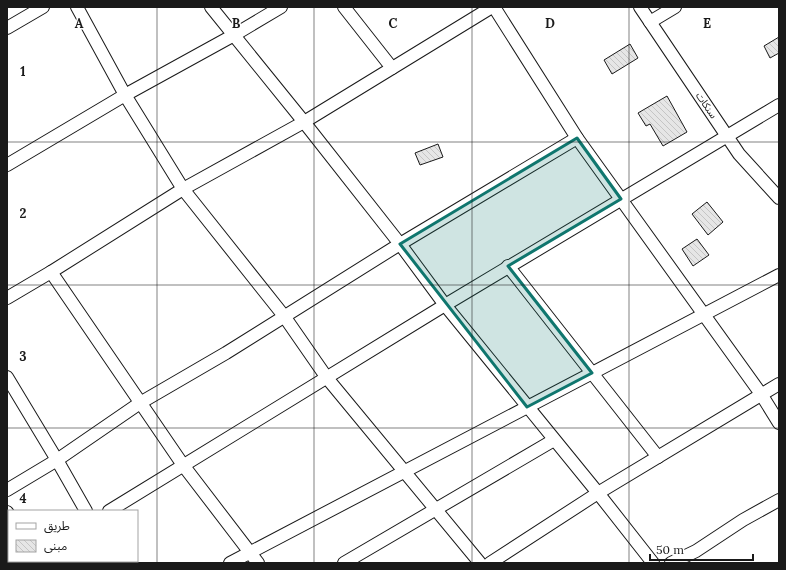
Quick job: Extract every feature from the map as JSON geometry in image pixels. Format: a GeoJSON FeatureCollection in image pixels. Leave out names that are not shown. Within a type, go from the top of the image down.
{"type":"FeatureCollection","features":[{"type":"Feature","properties":{"kind":"street"},"geometry":{"type":"LineString","coordinates":[[7,28],[43,7]]}},
{"type":"Feature","properties":{"kind":"street"},"geometry":{"type":"LineString","coordinates":[[77,7],[125,95],[183,189],[284,316],[327,378],[480,563]]}},
{"type":"Feature","properties":{"kind":"street"},"geometry":{"type":"LineString","coordinates":[[211,7],[304,122],[445,304],[653,563]]}},
{"type":"Feature","properties":{"kind":"street"},"geometry":{"type":"LineString","coordinates":[[7,165],[125,95],[234,35],[281,7]]}},
{"type":"Feature","properties":{"kind":"street"},"geometry":{"type":"LineString","coordinates":[[344,7],[392,68]]}},
{"type":"Feature","properties":{"kind":"street"},"geometry":{"type":"LineString","coordinates":[[7,298],[183,189],[304,122],[493,7],[577,138],[761,394],[779,423]]}},
{"type":"Feature","properties":{"kind":"street","name":"سنكات"},"geometry":{"type":"LineString","coordinates":[[640,7],[739,154],[779,198]]}},
{"type":"Feature","properties":{"kind":"street"},"geometry":{"type":"LineString","coordinates":[[650,22],[675,7]]}},
{"type":"Feature","properties":{"kind":"street"},"geometry":{"type":"LineString","coordinates":[[111,510],[445,304],[779,105]]}},
{"type":"Feature","properties":{"kind":"street"},"geometry":{"type":"LineString","coordinates":[[7,490],[57,460],[140,404],[226,353],[400,244],[577,138]]}},
{"type":"Feature","properties":{"kind":"street"},"geometry":{"type":"LineString","coordinates":[[508,266],[658,457]]}},
{"type":"Feature","properties":{"kind":"street"},"geometry":{"type":"LineString","coordinates":[[51,272],[183,465],[258,563]]}},
{"type":"Feature","properties":{"kind":"street"},"geometry":{"type":"LineString","coordinates":[[230,563],[404,470],[779,276]]}},
{"type":"Feature","properties":{"kind":"street"},"geometry":{"type":"LineString","coordinates":[[7,377],[85,510]]}},
{"type":"Feature","properties":{"kind":"street"},"geometry":{"type":"LineString","coordinates":[[490,563],[598,493],[779,384]]}},
{"type":"Feature","properties":{"kind":"street"},"geometry":{"type":"LineString","coordinates":[[344,563],[554,440]]}},
{"type":"Feature","properties":{"kind":"street"},"geometry":{"type":"LineString","coordinates":[[671,563],[696,551],[743,520],[779,500]]}},
{"type":"Feature","properties":{"kind":"highlighted area"},"geometry":{"type":"Polygon","coordinates":[[[577,138],[621,199],[508,266],[592,373],[527,407],[400,244],[577,138]]]}},
{"type":"Feature","properties":{"kind":"building"},"geometry":{"type":"Polygon","coordinates":[[[779,37],[779,53],[770,58],[764,46],[779,37]]]}},
{"type":"Feature","properties":{"kind":"building"},"geometry":{"type":"Polygon","coordinates":[[[630,44],[638,58],[612,74],[604,60],[630,44]]]}},
{"type":"Feature","properties":{"kind":"building"},"geometry":{"type":"Polygon","coordinates":[[[667,96],[687,132],[663,146],[650,124],[646,126],[638,113],[667,96]]]}},
{"type":"Feature","properties":{"kind":"building"},"geometry":{"type":"Polygon","coordinates":[[[438,144],[443,157],[420,165],[415,153],[438,144]]]}},
{"type":"Feature","properties":{"kind":"building"},"geometry":{"type":"Polygon","coordinates":[[[707,202],[723,222],[708,235],[692,214],[707,202]]]}},
{"type":"Feature","properties":{"kind":"building"},"geometry":{"type":"Polygon","coordinates":[[[697,239],[709,255],[693,266],[682,249],[697,239]]]}}]}
